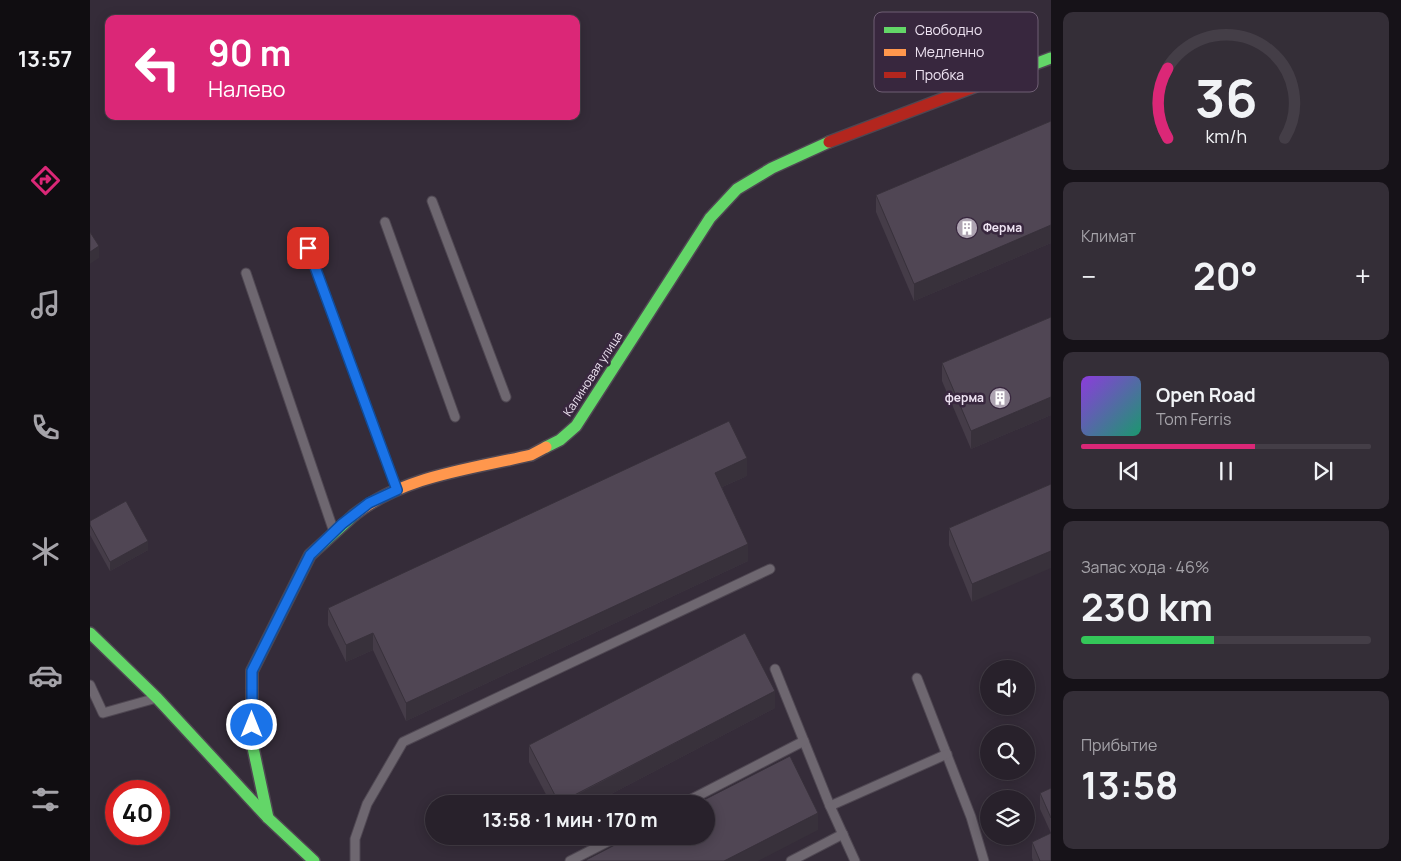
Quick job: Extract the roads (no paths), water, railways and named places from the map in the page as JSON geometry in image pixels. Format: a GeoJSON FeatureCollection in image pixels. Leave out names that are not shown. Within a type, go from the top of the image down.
{"type":"FeatureCollection","features":[{"type":"Feature","properties":{"kind":"street","name":"Калиновая улица"},"geometry":{"type":"LineString","coordinates":[[1038,63],[1051,58]]}},
{"type":"Feature","properties":{"kind":"street","name":"Калиновая улица"},"geometry":{"type":"LineString","coordinates":[[268,818],[252,743],[252,671],[310,555],[369,503],[397,490],[432,478],[531,455],[560,440],[576,426],[710,218],[738,190],[772,168],[819,146],[961,92]]}},
{"type":"Feature","properties":{"kind":"street"},"geometry":{"type":"LineString","coordinates":[[90,633],[158,698],[268,818],[314,861]]}},
{"type":"Feature","properties":{"kind":"lane"},"geometry":{"type":"LineString","coordinates":[[432,201],[506,397]]}},
{"type":"Feature","properties":{"kind":"lane"},"geometry":{"type":"LineString","coordinates":[[385,222],[455,417]]}},
{"type":"Feature","properties":{"kind":"lane"},"geometry":{"type":"LineString","coordinates":[[308,248],[397,490]]}},
{"type":"Feature","properties":{"kind":"lane"},"geometry":{"type":"LineString","coordinates":[[246,273],[334,532]]}},
{"type":"Feature","properties":{"kind":"lane"},"geometry":{"type":"LineString","coordinates":[[355,861],[355,839],[367,804],[403,742],[770,569]]}},
{"type":"Feature","properties":{"kind":"lane"},"geometry":{"type":"LineString","coordinates":[[775,669],[830,806],[855,861]]}},
{"type":"Feature","properties":{"kind":"lane"},"geometry":{"type":"LineString","coordinates":[[917,678],[971,817],[984,861]]}},
{"type":"Feature","properties":{"kind":"lane"},"geometry":{"type":"LineString","coordinates":[[90,686],[103,713],[158,698]]}},
{"type":"Feature","properties":{"kind":"lane"},"geometry":{"type":"LineString","coordinates":[[699,795],[804,741]]}},
{"type":"Feature","properties":{"kind":"lane"},"geometry":{"type":"LineString","coordinates":[[830,806],[947,754]]}},
{"type":"Feature","properties":{"kind":"lane"},"geometry":{"type":"LineString","coordinates":[[791,861],[843,834]]}},
{"type":"Feature","properties":{"kind":"lane"},"geometry":{"type":"LineString","coordinates":[[570,861],[601,845]]}},
{"type":"Feature","properties":{"kind":"place","name":"Ферма"},"geometry":{"type":"Point","coordinates":[967,228]}},
{"type":"Feature","properties":{"kind":"place","name":"ферма"},"geometry":{"type":"Point","coordinates":[1000,398]}}]}
